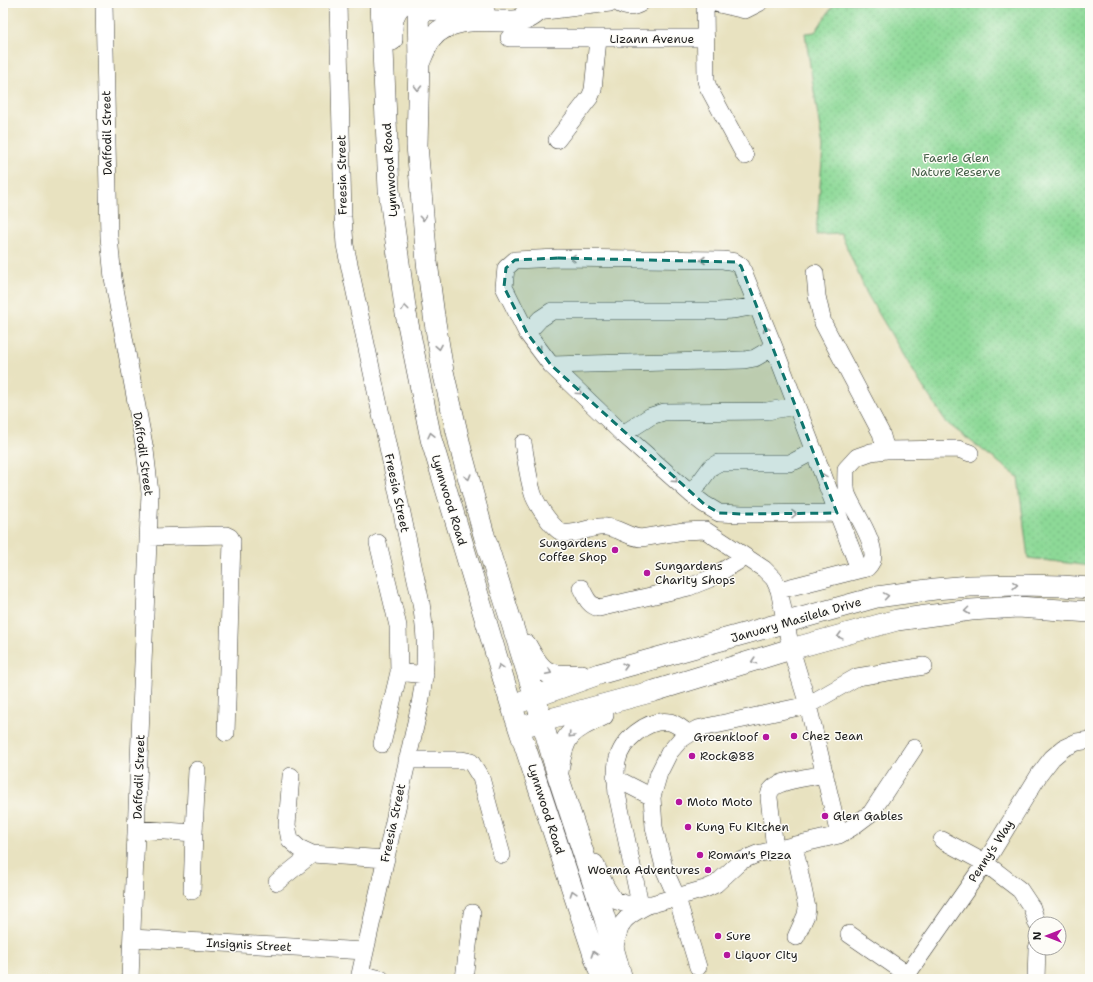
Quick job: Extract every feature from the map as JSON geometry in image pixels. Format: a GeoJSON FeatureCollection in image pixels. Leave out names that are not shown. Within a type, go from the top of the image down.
{"type":"FeatureCollection","features":[{"type":"Feature","properties":{"kind":"main road","name":"Lynnwood Road"},"geometry":{"type":"LineString","coordinates":[[401,6],[419,63],[417,146],[427,262],[443,371],[462,454],[484,535],[535,696],[541,722],[564,796],[604,916],[622,979]]}},
{"type":"Feature","properties":{"kind":"main road","name":"Lynnwood Road"},"geometry":{"type":"LineString","coordinates":[[401,6],[392,21],[400,268],[406,314],[431,439],[518,727],[602,979]]}},
{"type":"Feature","properties":{"kind":"main road"},"geometry":{"type":"LineString","coordinates":[[419,63],[425,48],[431,39],[439,31],[453,24],[473,21],[520,21],[530,18],[537,12]]}},
{"type":"Feature","properties":{"kind":"main road","name":"January Masilela Drive"},"geometry":{"type":"LineString","coordinates":[[511,704],[599,674],[877,598],[935,589],[1024,585],[1090,588]]}},
{"type":"Feature","properties":{"kind":"main road"},"geometry":{"type":"LineString","coordinates":[[502,591],[526,644],[536,662],[543,669],[550,674],[559,676],[599,674]]}},
{"type":"Feature","properties":{"kind":"main road"},"geometry":{"type":"LineString","coordinates":[[518,727],[654,691],[791,649],[897,620],[971,610],[1018,607],[1090,612]]}},
{"type":"Feature","properties":{"kind":"main road"},"geometry":{"type":"LineString","coordinates":[[558,776],[561,753],[567,738],[579,726],[654,691]]}},
{"type":"Feature","properties":{"kind":"street","name":"Daffodil Street"},"geometry":{"type":"LineString","coordinates":[[104,3],[109,237],[113,278],[147,464],[150,493],[130,979]]}},
{"type":"Feature","properties":{"kind":"street","name":"Freesia Street"},"geometry":{"type":"LineString","coordinates":[[338,3],[342,217],[345,245],[421,603],[425,633],[426,664],[425,675],[386,859],[359,977]]}},
{"type":"Feature","properties":{"kind":"street"},"geometry":{"type":"LineString","coordinates":[[401,6],[537,12],[610,3]]}},
{"type":"Feature","properties":{"kind":"street"},"geometry":{"type":"LineString","coordinates":[[618,3],[628,7],[641,3]]}},
{"type":"Feature","properties":{"kind":"street","name":"Lizann Avenue"},"geometry":{"type":"LineString","coordinates":[[705,3],[706,81],[745,156]]}},
{"type":"Feature","properties":{"kind":"street"},"geometry":{"type":"LineString","coordinates":[[715,3],[745,10],[759,3]]}},
{"type":"Feature","properties":{"kind":"street","name":"Lizann Avenue"},"geometry":{"type":"LineString","coordinates":[[509,38],[706,38]]}},
{"type":"Feature","properties":{"kind":"street"},"geometry":{"type":"LineString","coordinates":[[557,140],[586,104],[593,90],[598,39]]}},
{"type":"Feature","properties":{"kind":"street"},"geometry":{"type":"LineString","coordinates":[[837,513],[720,513],[704,504],[623,434],[551,365],[527,333],[504,288],[506,268],[515,260],[558,258],[723,260],[735,262],[741,266],[756,306],[774,347],[856,561],[858,570]]}},
{"type":"Feature","properties":{"kind":"street"},"geometry":{"type":"LineString","coordinates":[[815,273],[817,296],[823,323],[881,433],[886,450]]}},
{"type":"Feature","properties":{"kind":"street"},"geometry":{"type":"LineString","coordinates":[[527,333],[540,319],[552,311],[718,311],[756,306]]}},
{"type":"Feature","properties":{"kind":"street"},"geometry":{"type":"LineString","coordinates":[[551,365],[744,360],[755,358],[774,347]]}},
{"type":"Feature","properties":{"kind":"street"},"geometry":{"type":"LineString","coordinates":[[623,434],[651,416],[664,412],[767,411],[796,406]]}},
{"type":"Feature","properties":{"kind":"street"},"geometry":{"type":"LineString","coordinates":[[523,443],[533,496],[552,526],[559,532],[569,533],[596,526],[608,526],[634,538],[641,538],[701,530],[710,532],[772,577],[779,590],[791,649],[808,705],[839,835]]}},
{"type":"Feature","properties":{"kind":"street"},"geometry":{"type":"LineString","coordinates":[[779,590],[867,568],[872,562],[873,553],[866,530],[848,494],[845,484],[846,469],[857,457],[871,452],[886,450],[958,449],[970,453]]}},
{"type":"Feature","properties":{"kind":"street"},"geometry":{"type":"LineString","coordinates":[[691,494],[710,467],[718,463],[789,463],[814,451]]}},
{"type":"Feature","properties":{"kind":"street"},"geometry":{"type":"LineString","coordinates":[[148,537],[226,535],[230,537],[232,541],[226,733]]}},
{"type":"Feature","properties":{"kind":"street"},"geometry":{"type":"LineString","coordinates":[[378,543],[398,626],[399,672],[382,744]]}},
{"type":"Feature","properties":{"kind":"street"},"geometry":{"type":"LineString","coordinates":[[581,588],[587,600],[593,606],[599,608],[689,587],[709,579],[745,557]]}},
{"type":"Feature","properties":{"kind":"street"},"geometry":{"type":"LineString","coordinates":[[698,967],[677,898],[668,881],[661,859],[654,827],[652,797],[659,773],[668,753],[688,733],[705,726],[808,705],[857,677],[924,666]]}},
{"type":"Feature","properties":{"kind":"street"},"geometry":{"type":"LineString","coordinates":[[399,672],[425,675]]}},
{"type":"Feature","properties":{"kind":"street"},"geometry":{"type":"LineString","coordinates":[[646,904],[616,794],[615,778],[617,761],[624,745],[633,736],[648,726],[670,722],[688,733]]}},
{"type":"Feature","properties":{"kind":"street","name":"Penny's Way"},"geometry":{"type":"LineString","coordinates":[[906,977],[984,863],[1039,775],[1052,758],[1064,748],[1077,742],[1090,740]]}},
{"type":"Feature","properties":{"kind":"street"},"geometry":{"type":"LineString","coordinates":[[564,796],[579,820],[592,858],[612,898],[618,902],[626,904],[646,904],[677,898],[712,886],[741,861],[757,854],[839,835],[871,813],[914,748]]}},
{"type":"Feature","properties":{"kind":"street"},"geometry":{"type":"LineString","coordinates":[[407,760],[462,760],[470,762],[481,778],[502,855]]}},
{"type":"Feature","properties":{"kind":"street"},"geometry":{"type":"LineString","coordinates":[[192,891],[197,770]]}},
{"type":"Feature","properties":{"kind":"street"},"geometry":{"type":"LineString","coordinates":[[775,849],[769,798],[772,789],[783,783],[824,774]]}},
{"type":"Feature","properties":{"kind":"street"},"geometry":{"type":"LineString","coordinates":[[291,776],[287,825],[290,840],[299,848],[312,854],[386,859]]}},
{"type":"Feature","properties":{"kind":"street"},"geometry":{"type":"LineString","coordinates":[[615,778],[652,797]]}},
{"type":"Feature","properties":{"kind":"street"},"geometry":{"type":"LineString","coordinates":[[137,829],[194,832]]}},
{"type":"Feature","properties":{"kind":"street"},"geometry":{"type":"LineString","coordinates":[[942,840],[984,863],[1020,890],[1032,908],[1034,916]]}},
{"type":"Feature","properties":{"kind":"street"},"geometry":{"type":"LineString","coordinates":[[794,845],[807,908],[806,915],[796,936]]}},
{"type":"Feature","properties":{"kind":"street"},"geometry":{"type":"LineString","coordinates":[[277,882],[312,854]]}},
{"type":"Feature","properties":{"kind":"street"},"geometry":{"type":"LineString","coordinates":[[614,952],[618,930],[623,921],[630,914],[646,904]]}},
{"type":"Feature","properties":{"kind":"street"},"geometry":{"type":"LineString","coordinates":[[464,979],[472,912]]}},
{"type":"Feature","properties":{"kind":"street"},"geometry":{"type":"LineString","coordinates":[[849,934],[906,977]]}},
{"type":"Feature","properties":{"kind":"street","name":"Insignis Street"},"geometry":{"type":"LineString","coordinates":[[132,938],[366,951]]}},
{"type":"Feature","properties":{"kind":"street"},"geometry":{"type":"LineString","coordinates":[[1036,979],[1037,956]]}},
{"type":"Feature","properties":{"kind":"street"},"geometry":{"type":"LineString","coordinates":[[359,977],[381,979]]}},
{"type":"Feature","properties":{"kind":"highlighted area"},"geometry":{"type":"Polygon","coordinates":[[[558,258],[735,262],[741,266],[837,513],[719,513],[704,504],[551,365],[527,333],[504,287],[506,268],[515,260],[558,258]]]}},
{"type":"Feature","properties":{"kind":"green space","name":"Faerie Glen Nature Reserve"},"geometry":{"type":"Polygon","coordinates":[[[835,3],[1090,3],[1090,566],[1028,558],[1018,477],[947,423],[921,384],[867,294],[841,234],[816,235],[823,148],[805,33],[815,32],[835,3]]]}},
{"type":"Feature","properties":{"kind":"place","name":"Sungardens Coffee Shop"},"geometry":{"type":"Point","coordinates":[615,550]}},
{"type":"Feature","properties":{"kind":"place","name":"Sungardens Charity Shops"},"geometry":{"type":"Point","coordinates":[647,573]}},
{"type":"Feature","properties":{"kind":"place","name":"Chez Jean"},"geometry":{"type":"Point","coordinates":[794,736]}},
{"type":"Feature","properties":{"kind":"place","name":"Groenkloof"},"geometry":{"type":"Point","coordinates":[766,737]}},
{"type":"Feature","properties":{"kind":"place","name":"Rock@88"},"geometry":{"type":"Point","coordinates":[692,756]}},
{"type":"Feature","properties":{"kind":"place","name":"Moto Moto"},"geometry":{"type":"Point","coordinates":[679,802]}},
{"type":"Feature","properties":{"kind":"place","name":"Glen Gables"},"geometry":{"type":"Point","coordinates":[825,816]}},
{"type":"Feature","properties":{"kind":"place","name":"Kung Fu Kitchen"},"geometry":{"type":"Point","coordinates":[688,827]}},
{"type":"Feature","properties":{"kind":"place","name":"Roman's Pizza"},"geometry":{"type":"Point","coordinates":[700,855]}},
{"type":"Feature","properties":{"kind":"place","name":"Woema Adventures"},"geometry":{"type":"Point","coordinates":[708,870]}},
{"type":"Feature","properties":{"kind":"place","name":"Sure"},"geometry":{"type":"Point","coordinates":[718,936]}},
{"type":"Feature","properties":{"kind":"place","name":"Liquor City"},"geometry":{"type":"Point","coordinates":[727,955]}}]}
